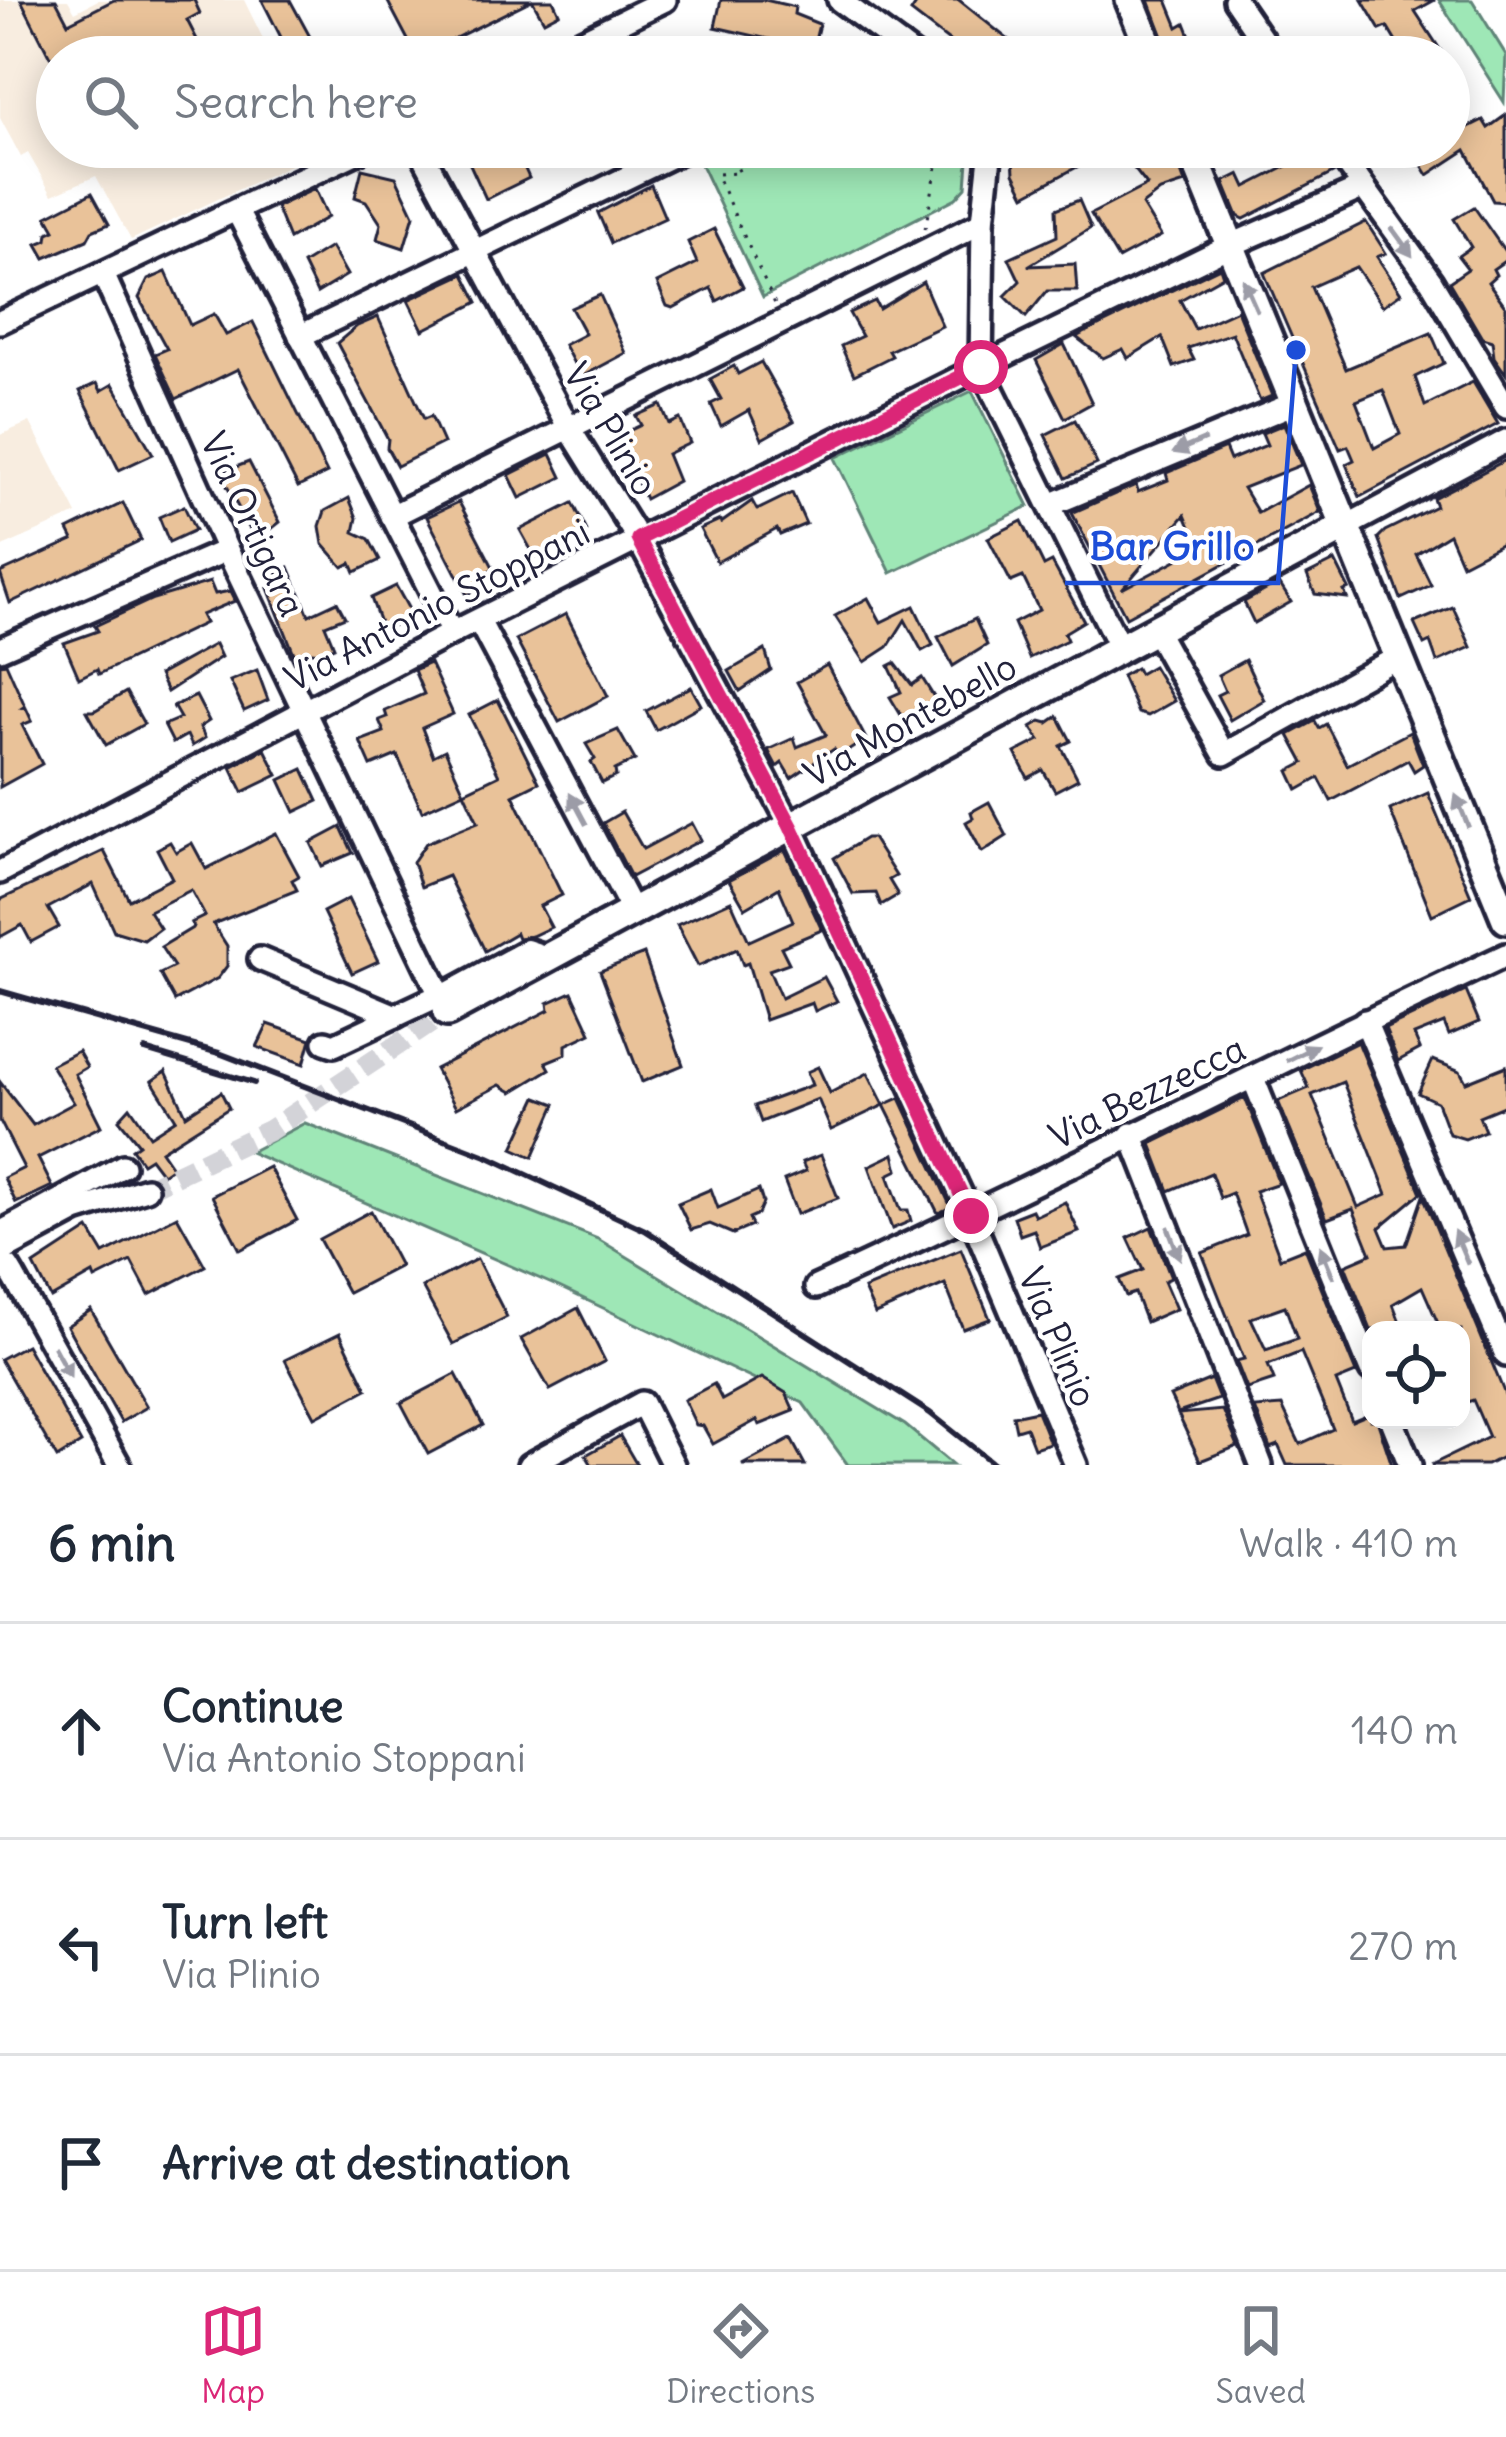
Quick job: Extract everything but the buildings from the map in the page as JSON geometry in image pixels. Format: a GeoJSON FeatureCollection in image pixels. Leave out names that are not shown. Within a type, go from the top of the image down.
{"type":"FeatureCollection","features":[{"type":"Feature","properties":{"kind":"street"},"geometry":{"type":"LineString","coordinates":[[592,36],[665,0]]}},
{"type":"Feature","properties":{"kind":"street"},"geometry":{"type":"LineString","coordinates":[[838,0],[887,36]]}},
{"type":"Feature","properties":{"kind":"street"},"geometry":{"type":"LineString","coordinates":[[1130,0],[1145,36]]}},
{"type":"Feature","properties":{"kind":"street"},"geometry":{"type":"LineString","coordinates":[[1235,0],[1260,36]]}},
{"type":"Feature","properties":{"kind":"street"},"geometry":{"type":"LineString","coordinates":[[0,322],[325,168]]}},
{"type":"Feature","properties":{"kind":"street","name":"Via Plinio"},"geometry":{"type":"LineString","coordinates":[[430,168],[569,428],[638,539],[791,826],[971,1216],[1076,1465]]}},
{"type":"Feature","properties":{"kind":"street"},"geometry":{"type":"LineString","coordinates":[[300,336],[647,168]]}},
{"type":"Feature","properties":{"kind":"street"},"geometry":{"type":"LineString","coordinates":[[989,168],[983,222],[981,367],[1120,646]]}},
{"type":"Feature","properties":{"kind":"street"},"geometry":{"type":"LineString","coordinates":[[1198,168],[1298,402],[1506,920]]}},
{"type":"Feature","properties":{"kind":"street"},"geometry":{"type":"LineString","coordinates":[[1349,168],[1431,281],[1506,407]]}},
{"type":"Feature","properties":{"kind":"street","name":"Via Antonio Stoppani"},"geometry":{"type":"LineString","coordinates":[[0,872],[638,539],[1229,246],[1362,188]]}},
{"type":"Feature","properties":{"kind":"street"},"geometry":{"type":"LineString","coordinates":[[237,211],[452,634]]}},
{"type":"Feature","properties":{"kind":"street"},"geometry":{"type":"LineString","coordinates":[[392,516],[983,222]]}},
{"type":"Feature","properties":{"kind":"street","name":"Via Ortigara"},"geometry":{"type":"LineString","coordinates":[[103,274],[227,550],[444,1004]]}},
{"type":"Feature","properties":{"kind":"street"},"geometry":{"type":"LineString","coordinates":[[1050,505],[1298,402]]}},
{"type":"Feature","properties":{"kind":"street"},"geometry":{"type":"LineString","coordinates":[[1345,527],[1506,441]]}},
{"type":"Feature","properties":{"kind":"street","name":"Via Montebello"},"geometry":{"type":"LineString","coordinates":[[444,1004],[633,912],[1345,527]]}},
{"type":"Feature","properties":{"kind":"street"},"geometry":{"type":"LineString","coordinates":[[0,649],[227,550]]}},
{"type":"Feature","properties":{"kind":"street"},"geometry":{"type":"LineString","coordinates":[[479,620],[633,912]]}},
{"type":"Feature","properties":{"kind":"street"},"geometry":{"type":"LineString","coordinates":[[1154,628],[1224,754],[1398,656]]}},
{"type":"Feature","properties":{"kind":"street"},"geometry":{"type":"LineString","coordinates":[[325,1042],[334,1045],[396,1016],[444,1004],[527,948],[545,954]]}},
{"type":"Feature","properties":{"kind":"street","name":"Via Bezzecca"},"geometry":{"type":"LineString","coordinates":[[816,1287],[1506,955]]}},
{"type":"Feature","properties":{"kind":"street"},"geometry":{"type":"LineString","coordinates":[[260,958],[396,1016]]}},
{"type":"Feature","properties":{"kind":"street"},"geometry":{"type":"LineString","coordinates":[[1365,1021],[1506,1355]]}},
{"type":"Feature","properties":{"kind":"street"},"geometry":{"type":"LineString","coordinates":[[1253,1078],[1362,1348]]}},
{"type":"Feature","properties":{"kind":"street"},"geometry":{"type":"LineString","coordinates":[[1131,1135],[1261,1465]]}},
{"type":"Feature","properties":{"kind":"street"},"geometry":{"type":"LineString","coordinates":[[0,1233],[122,1166]]}},
{"type":"Feature","properties":{"kind":"street"},"geometry":{"type":"LineString","coordinates":[[0,1252],[76,1211],[146,1189]]}},
{"type":"Feature","properties":{"kind":"street"},"geometry":{"type":"LineString","coordinates":[[0,1267],[8,1267],[119,1465]]}},
{"type":"Feature","properties":{"kind":"street"},"geometry":{"type":"LineString","coordinates":[[529,1465],[642,1403],[674,1465]]}},
{"type":"Feature","properties":{"kind":"street"},"geometry":{"type":"LineString","coordinates":[[1396,1429],[1410,1465]]}},
{"type":"Feature","properties":{"kind":"path"},"geometry":{"type":"LineString","coordinates":[[738,168],[740,173],[716,174],[783,322]]}},
{"type":"Feature","properties":{"kind":"path"},"geometry":{"type":"LineString","coordinates":[[921,253],[937,168]]}},
{"type":"Feature","properties":{"kind":"shaded area"},"geometry":{"type":"Polygon","coordinates":[[[0,0],[68,0],[75,12],[98,0],[244,0],[262,36],[36,36],[36,167],[28,153],[21,157],[0,118],[0,0]]]}},
{"type":"Feature","properties":{"kind":"shaded area"},"geometry":{"type":"Polygon","coordinates":[[[37,168],[284,168],[131,240],[96,176],[52,195],[37,168]]]}},
{"type":"Feature","properties":{"kind":"shaded area"},"geometry":{"type":"Polygon","coordinates":[[[30,422],[77,514],[0,548],[0,435],[30,422]]]}},
{"type":"Feature","properties":{"kind":"green space"},"geometry":{"type":"Polygon","coordinates":[[[1439,0],[1472,0],[1506,55],[1504,102],[1470,49],[1470,36],[1462,36],[1439,0]]]}},
{"type":"Feature","properties":{"kind":"green space"},"geometry":{"type":"Polygon","coordinates":[[[703,168],[967,168],[966,187],[956,198],[763,297],[703,168]]]}},
{"type":"Feature","properties":{"kind":"green space"},"geometry":{"type":"Polygon","coordinates":[[[972,391],[1029,506],[891,573],[835,458],[972,391]]]}},
{"type":"Feature","properties":{"kind":"green space"},"geometry":{"type":"Polygon","coordinates":[[[305,1123],[598,1239],[905,1425],[953,1465],[848,1465],[803,1403],[559,1287],[250,1152],[305,1123]]]}},
{"type":"Feature","properties":{"kind":"tunnel"},"geometry":{"type":"LineString","coordinates":[[146,1189],[270,1130],[447,1012]]}},
{"type":"Feature","properties":{"kind":"railway"},"geometry":{"type":"LineString","coordinates":[[0,991],[219,1053],[489,1157],[645,1230],[930,1413],[995,1465]]}},
{"type":"Feature","properties":{"kind":"railway"},"geometry":{"type":"LineString","coordinates":[[145,1050],[254,1083]]}},
{"type":"Feature","properties":{"kind":"place","name":"Bar Grillo"},"geometry":{"type":"Point","coordinates":[1296,350]}},
{"type":"Feature","properties":{"kind":"route"},"geometry":{"type":"LineString","coordinates":[[971,1216],[791,826],[638,539],[981,367]]}}]}
